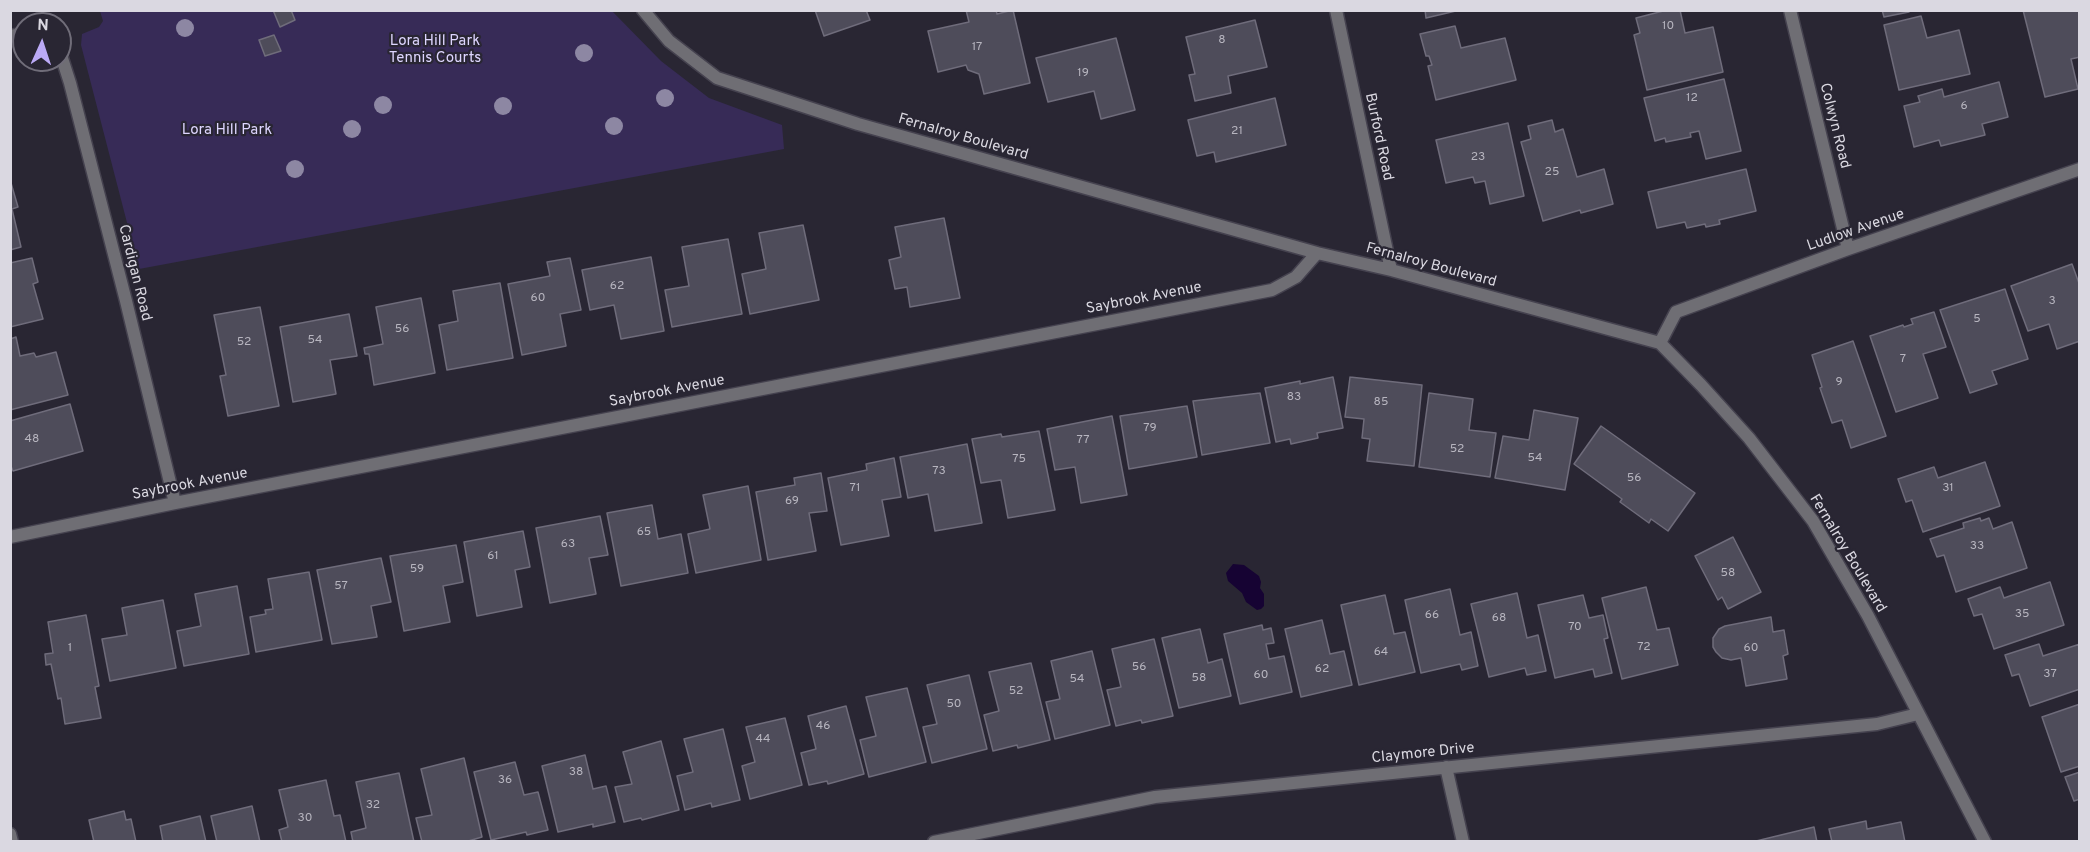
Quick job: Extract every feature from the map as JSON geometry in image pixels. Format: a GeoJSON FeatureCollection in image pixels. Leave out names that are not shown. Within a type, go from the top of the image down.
{"type":"FeatureCollection","features":[{"type":"Feature","properties":{"kind":"street","name":"Fernalroy Boulevard"},"geometry":{"type":"LineString","coordinates":[[643,10],[669,41],[717,78],[858,124],[1317,253],[1391,270],[1660,343],[1749,438],[1813,521],[1868,616],[1985,842]]}},
{"type":"Feature","properties":{"kind":"street","name":"Burford Road"},"geometry":{"type":"LineString","coordinates":[[1336,10],[1391,270]]}},
{"type":"Feature","properties":{"kind":"street","name":"Colwyn Road"},"geometry":{"type":"LineString","coordinates":[[1790,10],[1848,249]]}},
{"type":"Feature","properties":{"kind":"street","name":"Cardigan Road"},"geometry":{"type":"LineString","coordinates":[[66,72],[175,502]]}},
{"type":"Feature","properties":{"kind":"street","name":"Ludlow Avenue"},"geometry":{"type":"LineString","coordinates":[[1660,343],[1676,312],[1848,249],[2079,169]]}},
{"type":"Feature","properties":{"kind":"street","name":"Saybrook Avenue"},"geometry":{"type":"LineString","coordinates":[[10,537],[175,502],[1272,290],[1296,277],[1317,253]]}},
{"type":"Feature","properties":{"kind":"street","name":"Claymore Drive"},"geometry":{"type":"LineString","coordinates":[[934,842],[1155,797],[1877,724],[1918,714]]}},
{"type":"Feature","properties":{"kind":"street"},"geometry":{"type":"LineString","coordinates":[[1446,767],[1463,842]]}},
{"type":"Feature","properties":{"kind":"street"},"geometry":{"type":"LineString","coordinates":[[10,834],[12,842]]}},
{"type":"Feature","properties":{"kind":"green space","name":"Lora Hill Park"},"geometry":{"type":"Polygon","coordinates":[[[100,11],[612,11],[661,61],[709,98],[782,125],[784,149],[139,269],[81,45],[82,34],[99,27],[103,21],[100,11]]]}},
{"type":"Feature","properties":{"kind":"shaded area"},"geometry":{"type":"Polygon","coordinates":[[[1233,564],[1244,565],[1259,576],[1260,588],[1264,594],[1264,606],[1261,609],[1257,610],[1246,602],[1242,593],[1228,581],[1226,573],[1233,564]]]}},
{"type":"Feature","properties":{"kind":"building"},"geometry":{"type":"Polygon","coordinates":[[[273,10],[291,10],[295,20],[280,27],[273,10]]]}},
{"type":"Feature","properties":{"kind":"building"},"geometry":{"type":"Polygon","coordinates":[[[815,10],[866,10],[870,20],[824,36],[815,10]]]}},
{"type":"Feature","properties":{"kind":"building"},"geometry":{"type":"Polygon","coordinates":[[[966,10],[996,10],[997,14],[1013,10],[1030,83],[984,94],[979,74],[968,70],[966,65],[938,72],[928,31],[969,22],[966,10]]]}},
{"type":"Feature","properties":{"kind":"building"},"geometry":{"type":"Polygon","coordinates":[[[1425,10],[1460,10],[1426,18],[1425,10]]]}},
{"type":"Feature","properties":{"kind":"building"},"geometry":{"type":"Polygon","coordinates":[[[1667,10],[1680,10],[1685,33],[1713,27],[1723,72],[1647,90],[1634,35],[1640,33],[1636,18],[1667,10]]]}},
{"type":"Feature","properties":{"kind":"building"},"geometry":{"type":"Polygon","coordinates":[[[1882,10],[1909,10],[1909,12],[1884,17],[1882,10]]]}},
{"type":"Feature","properties":{"kind":"building"},"geometry":{"type":"Polygon","coordinates":[[[2023,10],[2080,10],[2080,57],[2071,59],[2078,89],[2045,97],[2023,10]]]}},
{"type":"Feature","properties":{"kind":"building"},"geometry":{"type":"Polygon","coordinates":[[[1921,16],[1927,38],[1959,30],[1970,74],[1899,90],[1884,25],[1921,16]]]}},
{"type":"Feature","properties":{"kind":"building"},"geometry":{"type":"Polygon","coordinates":[[[1255,20],[1267,67],[1228,76],[1231,93],[1195,101],[1189,75],[1195,74],[1186,37],[1255,20]]]}},
{"type":"Feature","properties":{"kind":"building"},"geometry":{"type":"Polygon","coordinates":[[[1455,26],[1461,48],[1505,38],[1516,80],[1436,100],[1428,66],[1432,65],[1429,56],[1426,56],[1420,34],[1455,26]]]}},
{"type":"Feature","properties":{"kind":"building"},"geometry":{"type":"Polygon","coordinates":[[[274,35],[281,51],[265,56],[259,40],[274,35]]]}},
{"type":"Feature","properties":{"kind":"building"},"geometry":{"type":"Polygon","coordinates":[[[1116,38],[1135,110],[1101,119],[1094,91],[1048,102],[1036,58],[1116,38]]]}},
{"type":"Feature","properties":{"kind":"building"},"geometry":{"type":"Polygon","coordinates":[[[1724,79],[1741,151],[1706,159],[1699,131],[1690,133],[1691,137],[1666,142],[1665,138],[1655,141],[1644,98],[1724,79]]]}},
{"type":"Feature","properties":{"kind":"building"},"geometry":{"type":"Polygon","coordinates":[[[1999,82],[2008,117],[1982,124],[1985,135],[1941,146],[1939,140],[1914,147],[1904,106],[1920,102],[1918,96],[1942,89],[1944,97],[1999,82]]]}},
{"type":"Feature","properties":{"kind":"building"},"geometry":{"type":"Polygon","coordinates":[[[1275,98],[1286,145],[1216,162],[1214,152],[1197,156],[1188,120],[1275,98]]]}},
{"type":"Feature","properties":{"kind":"building"},"geometry":{"type":"Polygon","coordinates":[[[1552,120],[1555,132],[1563,129],[1577,177],[1604,169],[1613,204],[1581,213],[1580,210],[1543,221],[1521,142],[1531,139],[1528,126],[1552,120]]]}},
{"type":"Feature","properties":{"kind":"building"},"geometry":{"type":"Polygon","coordinates":[[[1508,123],[1524,196],[1490,204],[1485,181],[1475,183],[1473,177],[1446,183],[1436,140],[1508,123]]]}},
{"type":"Feature","properties":{"kind":"building"},"geometry":{"type":"Polygon","coordinates":[[[1746,169],[1756,211],[1719,220],[1720,224],[1706,227],[1705,224],[1687,228],[1685,222],[1657,228],[1648,192],[1746,169]]]}},
{"type":"Feature","properties":{"kind":"building"},"geometry":{"type":"Polygon","coordinates":[[[11,183],[18,207],[12,209],[21,247],[10,250],[11,183]]]}},
{"type":"Feature","properties":{"kind":"building"},"geometry":{"type":"Polygon","coordinates":[[[944,218],[960,298],[910,307],[907,287],[895,289],[889,260],[901,257],[895,227],[944,218]]]}},
{"type":"Feature","properties":{"kind":"building"},"geometry":{"type":"Polygon","coordinates":[[[803,225],[819,300],[750,314],[742,274],[766,269],[759,233],[803,225]]]}},
{"type":"Feature","properties":{"kind":"building"},"geometry":{"type":"Polygon","coordinates":[[[728,239],[742,314],[672,327],[665,290],[689,286],[682,247],[728,239]]]}},
{"type":"Feature","properties":{"kind":"building"},"geometry":{"type":"Polygon","coordinates":[[[651,257],[664,331],[621,339],[614,305],[590,310],[582,270],[651,257]]]}},
{"type":"Feature","properties":{"kind":"building"},"geometry":{"type":"Polygon","coordinates":[[[32,258],[38,282],[33,284],[43,319],[10,327],[10,263],[32,258]]]}},
{"type":"Feature","properties":{"kind":"building"},"geometry":{"type":"Polygon","coordinates":[[[570,258],[581,310],[560,314],[566,346],[522,355],[508,284],[550,276],[547,262],[570,258]]]}},
{"type":"Feature","properties":{"kind":"building"},"geometry":{"type":"Polygon","coordinates":[[[2072,264],[2080,286],[2080,341],[2057,349],[2049,324],[2028,331],[2011,286],[2072,264]]]}},
{"type":"Feature","properties":{"kind":"building"},"geometry":{"type":"Polygon","coordinates":[[[500,283],[513,358],[447,370],[439,325],[458,321],[453,291],[500,283]]]}},
{"type":"Feature","properties":{"kind":"building"},"geometry":{"type":"Polygon","coordinates":[[[2005,289],[2028,359],[1992,371],[1997,384],[1970,393],[1940,310],[2005,289]]]}},
{"type":"Feature","properties":{"kind":"building"},"geometry":{"type":"Polygon","coordinates":[[[421,298],[435,373],[374,385],[369,354],[365,354],[364,348],[383,344],[376,307],[421,298]]]}},
{"type":"Feature","properties":{"kind":"building"},"geometry":{"type":"Polygon","coordinates":[[[260,307],[279,406],[228,416],[220,376],[226,375],[214,315],[260,307]]]}},
{"type":"Feature","properties":{"kind":"building"},"geometry":{"type":"Polygon","coordinates":[[[1934,312],[1946,347],[1923,354],[1938,398],[1896,412],[1870,336],[1913,324],[1911,319],[1934,312]]]}},
{"type":"Feature","properties":{"kind":"building"},"geometry":{"type":"Polygon","coordinates":[[[349,314],[357,356],[330,360],[336,394],[293,402],[280,327],[349,314]]]}},
{"type":"Feature","properties":{"kind":"building"},"geometry":{"type":"Polygon","coordinates":[[[16,337],[20,356],[34,353],[36,357],[56,352],[68,395],[10,410],[10,339],[16,337]]]}},
{"type":"Feature","properties":{"kind":"building"},"geometry":{"type":"Polygon","coordinates":[[[1853,341],[1886,436],[1851,448],[1842,420],[1832,423],[1812,355],[1853,341]]]}},
{"type":"Feature","properties":{"kind":"building"},"geometry":{"type":"Polygon","coordinates":[[[1333,377],[1343,428],[1317,433],[1318,438],[1291,444],[1290,439],[1276,442],[1265,388],[1333,377]]]}},
{"type":"Feature","properties":{"kind":"building"},"geometry":{"type":"Polygon","coordinates":[[[1350,377],[1422,385],[1414,466],[1367,461],[1370,439],[1362,438],[1364,419],[1345,417],[1350,377]]]}},
{"type":"Feature","properties":{"kind":"building"},"geometry":{"type":"Polygon","coordinates":[[[1260,393],[1270,443],[1202,455],[1193,401],[1260,393]]]}},
{"type":"Feature","properties":{"kind":"building"},"geometry":{"type":"Polygon","coordinates":[[[1429,393],[1473,399],[1469,430],[1496,433],[1490,477],[1419,467],[1429,393]]]}},
{"type":"Feature","properties":{"kind":"building"},"geometry":{"type":"Polygon","coordinates":[[[70,404],[83,451],[13,471],[10,464],[10,421],[70,404]]]}},
{"type":"Feature","properties":{"kind":"building"},"geometry":{"type":"Polygon","coordinates":[[[1187,406],[1197,457],[1129,469],[1120,416],[1187,406]]]}},
{"type":"Feature","properties":{"kind":"building"},"geometry":{"type":"Polygon","coordinates":[[[1534,410],[1578,418],[1565,490],[1495,478],[1503,436],[1529,440],[1534,410]]]}},
{"type":"Feature","properties":{"kind":"building"},"geometry":{"type":"Polygon","coordinates":[[[1112,416],[1127,495],[1081,503],[1075,467],[1055,470],[1047,429],[1112,416]]]}},
{"type":"Feature","properties":{"kind":"building"},"geometry":{"type":"Polygon","coordinates":[[[1601,426],[1695,493],[1668,531],[1651,519],[1649,523],[1620,502],[1622,499],[1574,464],[1601,426]]]}},
{"type":"Feature","properties":{"kind":"building"},"geometry":{"type":"Polygon","coordinates":[[[1039,431],[1055,510],[1008,518],[1001,480],[981,483],[972,439],[1039,431]]]}},
{"type":"Feature","properties":{"kind":"building"},"geometry":{"type":"Polygon","coordinates":[[[967,444],[982,523],[935,531],[928,494],[908,498],[900,457],[967,444]]]}},
{"type":"Feature","properties":{"kind":"building"},"geometry":{"type":"Polygon","coordinates":[[[894,458],[901,497],[882,500],[889,536],[841,545],[828,478],[867,470],[866,464],[894,458]]]}},
{"type":"Feature","properties":{"kind":"building"},"geometry":{"type":"Polygon","coordinates":[[[1985,462],[2000,506],[1923,532],[1912,500],[1906,502],[1898,479],[1934,467],[1938,478],[1985,462]]]}},
{"type":"Feature","properties":{"kind":"building"},"geometry":{"type":"Polygon","coordinates":[[[821,473],[827,511],[809,513],[816,551],[768,560],[756,492],[795,485],[794,478],[821,473]]]}},
{"type":"Feature","properties":{"kind":"building"},"geometry":{"type":"Polygon","coordinates":[[[748,486],[761,560],[696,573],[688,534],[710,529],[703,495],[748,486]]]}},
{"type":"Feature","properties":{"kind":"building"},"geometry":{"type":"Polygon","coordinates":[[[652,505],[658,539],[681,534],[688,573],[621,586],[607,513],[652,505]]]}},
{"type":"Feature","properties":{"kind":"building"},"geometry":{"type":"Polygon","coordinates":[[[600,516],[608,555],[589,558],[596,594],[550,603],[536,528],[600,516]]]}},
{"type":"Feature","properties":{"kind":"building"},"geometry":{"type":"Polygon","coordinates":[[[1980,518],[1981,521],[1989,518],[1993,529],[2012,522],[2027,568],[1956,592],[1944,555],[1937,557],[1930,539],[1964,528],[1963,523],[1980,518]]]}},
{"type":"Feature","properties":{"kind":"building"},"geometry":{"type":"Polygon","coordinates":[[[523,531],[530,567],[515,570],[522,607],[477,616],[464,542],[523,531]]]}},
{"type":"Feature","properties":{"kind":"building"},"geometry":{"type":"Polygon","coordinates":[[[1733,537],[1761,592],[1728,609],[1722,597],[1718,600],[1695,556],[1733,537]]]}},
{"type":"Feature","properties":{"kind":"building"},"geometry":{"type":"Polygon","coordinates":[[[456,545],[463,582],[443,586],[450,622],[404,631],[390,556],[456,545]]]}},
{"type":"Feature","properties":{"kind":"building"},"geometry":{"type":"Polygon","coordinates":[[[381,558],[391,602],[371,606],[377,637],[332,644],[317,570],[381,558]]]}},
{"type":"Feature","properties":{"kind":"building"},"geometry":{"type":"Polygon","coordinates":[[[309,572],[322,640],[256,652],[250,617],[266,614],[265,610],[273,609],[268,579],[309,572]]]}},
{"type":"Feature","properties":{"kind":"building"},"geometry":{"type":"Polygon","coordinates":[[[2050,582],[2064,625],[1994,649],[1982,614],[1974,616],[1968,599],[2000,587],[2004,598],[2050,582]]]}},
{"type":"Feature","properties":{"kind":"building"},"geometry":{"type":"Polygon","coordinates":[[[237,586],[249,654],[184,666],[177,631],[201,626],[195,594],[237,586]]]}},
{"type":"Feature","properties":{"kind":"building"},"geometry":{"type":"Polygon","coordinates":[[[1646,587],[1657,630],[1669,628],[1678,665],[1622,679],[1602,598],[1646,587]]]}},
{"type":"Feature","properties":{"kind":"building"},"geometry":{"type":"Polygon","coordinates":[[[1450,589],[1460,635],[1471,632],[1478,666],[1462,670],[1460,664],[1421,673],[1405,600],[1450,589]]]}},
{"type":"Feature","properties":{"kind":"building"},"geometry":{"type":"Polygon","coordinates":[[[1517,593],[1527,638],[1538,635],[1546,671],[1527,675],[1525,668],[1489,677],[1471,604],[1517,593]]]}},
{"type":"Feature","properties":{"kind":"building"},"geometry":{"type":"Polygon","coordinates":[[[1385,595],[1394,634],[1405,632],[1415,672],[1359,685],[1341,605],[1385,595]]]}},
{"type":"Feature","properties":{"kind":"building"},"geometry":{"type":"Polygon","coordinates":[[[1583,595],[1589,618],[1603,615],[1608,638],[1604,639],[1612,673],[1595,677],[1593,669],[1555,678],[1538,605],[1583,595]]]}},
{"type":"Feature","properties":{"kind":"building"},"geometry":{"type":"Polygon","coordinates":[[[163,600],[176,668],[110,681],[102,639],[127,635],[122,608],[163,600]]]}},
{"type":"Feature","properties":{"kind":"building"},"geometry":{"type":"Polygon","coordinates":[[[86,615],[99,686],[95,687],[101,718],[65,724],[61,698],[58,699],[51,664],[46,665],[45,654],[53,653],[48,622],[86,615]]]}},
{"type":"Feature","properties":{"kind":"building"},"geometry":{"type":"Polygon","coordinates":[[[1771,617],[1773,632],[1784,630],[1788,654],[1783,656],[1787,679],[1746,686],[1741,658],[1731,660],[1722,658],[1713,647],[1713,638],[1719,629],[1725,626],[1771,617]]]}},
{"type":"Feature","properties":{"kind":"building"},"geometry":{"type":"Polygon","coordinates":[[[1322,620],[1330,654],[1344,651],[1352,685],[1301,697],[1285,629],[1322,620]]]}},
{"type":"Feature","properties":{"kind":"building"},"geometry":{"type":"Polygon","coordinates":[[[1262,625],[1263,630],[1271,628],[1274,643],[1266,644],[1269,659],[1284,656],[1292,692],[1240,704],[1224,634],[1262,625]]]}},
{"type":"Feature","properties":{"kind":"building"},"geometry":{"type":"Polygon","coordinates":[[[1200,629],[1208,663],[1222,659],[1231,696],[1179,708],[1162,638],[1200,629]]]}},
{"type":"Feature","properties":{"kind":"building"},"geometry":{"type":"Polygon","coordinates":[[[1154,639],[1173,716],[1116,726],[1107,690],[1121,687],[1112,649],[1154,639]]]}},
{"type":"Feature","properties":{"kind":"building"},"geometry":{"type":"Polygon","coordinates":[[[2039,644],[2043,656],[2080,644],[2080,689],[2030,706],[2019,674],[2012,676],[2005,655],[2039,644]]]}},
{"type":"Feature","properties":{"kind":"building"},"geometry":{"type":"Polygon","coordinates":[[[1092,651],[1110,725],[1055,739],[1046,702],[1060,699],[1051,661],[1092,651]]]}},
{"type":"Feature","properties":{"kind":"building"},"geometry":{"type":"Polygon","coordinates":[[[1031,663],[1050,740],[993,751],[984,715],[999,711],[989,672],[1031,663]]]}},
{"type":"Feature","properties":{"kind":"building"},"geometry":{"type":"Polygon","coordinates":[[[969,675],[987,749],[932,763],[923,727],[937,724],[927,685],[969,675]]]}},
{"type":"Feature","properties":{"kind":"building"},"geometry":{"type":"Polygon","coordinates":[[[907,688],[926,762],[869,777],[860,740],[876,736],[866,697],[907,688]]]}},
{"type":"Feature","properties":{"kind":"building"},"geometry":{"type":"Polygon","coordinates":[[[2080,704],[2080,766],[2061,772],[2042,717],[2080,704]]]}},
{"type":"Feature","properties":{"kind":"building"},"geometry":{"type":"Polygon","coordinates":[[[846,706],[864,774],[828,784],[827,781],[809,785],[801,753],[816,749],[808,716],[846,706]]]}},
{"type":"Feature","properties":{"kind":"building"},"geometry":{"type":"Polygon","coordinates":[[[785,718],[802,785],[750,799],[742,766],[755,762],[746,727],[785,718]]]}},
{"type":"Feature","properties":{"kind":"building"},"geometry":{"type":"Polygon","coordinates":[[[723,729],[740,800],[712,807],[711,803],[685,810],[677,776],[693,772],[684,739],[723,729]]]}},
{"type":"Feature","properties":{"kind":"building"},"geometry":{"type":"Polygon","coordinates":[[[661,741],[679,810],[642,820],[641,818],[624,822],[615,787],[632,784],[623,752],[661,741]]]}},
{"type":"Feature","properties":{"kind":"building"},"geometry":{"type":"Polygon","coordinates":[[[585,755],[593,789],[606,786],[615,822],[593,827],[593,824],[558,832],[542,766],[585,755]]]}},
{"type":"Feature","properties":{"kind":"building"},"geometry":{"type":"Polygon","coordinates":[[[464,758],[482,837],[465,842],[422,842],[416,818],[432,815],[421,769],[464,758]]]}},
{"type":"Feature","properties":{"kind":"building"},"geometry":{"type":"Polygon","coordinates":[[[515,762],[524,795],[538,792],[548,830],[527,835],[526,832],[491,840],[474,772],[515,762]]]}},
{"type":"Feature","properties":{"kind":"building"},"geometry":{"type":"Polygon","coordinates":[[[2080,772],[2080,799],[2074,801],[2065,777],[2080,772]]]}},
{"type":"Feature","properties":{"kind":"building"},"geometry":{"type":"Polygon","coordinates":[[[399,773],[414,842],[353,842],[351,832],[366,828],[356,782],[399,773]]]}},
{"type":"Feature","properties":{"kind":"building"},"geometry":{"type":"Polygon","coordinates":[[[326,780],[334,816],[340,815],[346,842],[282,842],[279,830],[288,827],[279,790],[326,780]]]}},
{"type":"Feature","properties":{"kind":"building"},"geometry":{"type":"Polygon","coordinates":[[[252,806],[260,842],[217,842],[211,816],[252,806]]]}},
{"type":"Feature","properties":{"kind":"building"},"geometry":{"type":"Polygon","coordinates":[[[124,811],[126,820],[131,819],[136,842],[94,842],[89,820],[124,811]]]}},
{"type":"Feature","properties":{"kind":"building"},"geometry":{"type":"Polygon","coordinates":[[[200,816],[206,842],[163,842],[160,826],[200,816]]]}},
{"type":"Feature","properties":{"kind":"building"},"geometry":{"type":"Polygon","coordinates":[[[1866,821],[1867,829],[1901,822],[1905,842],[1832,842],[1829,829],[1866,821]]]}},
{"type":"Feature","properties":{"kind":"building"},"geometry":{"type":"Polygon","coordinates":[[[1814,827],[1817,842],[1752,842],[1814,827]]]}},
{"type":"Feature","properties":{"kind":"park label","name":"Lora Hill Park Tennis Courts"},"geometry":{"type":"Point","coordinates":[435,50]}}]}
